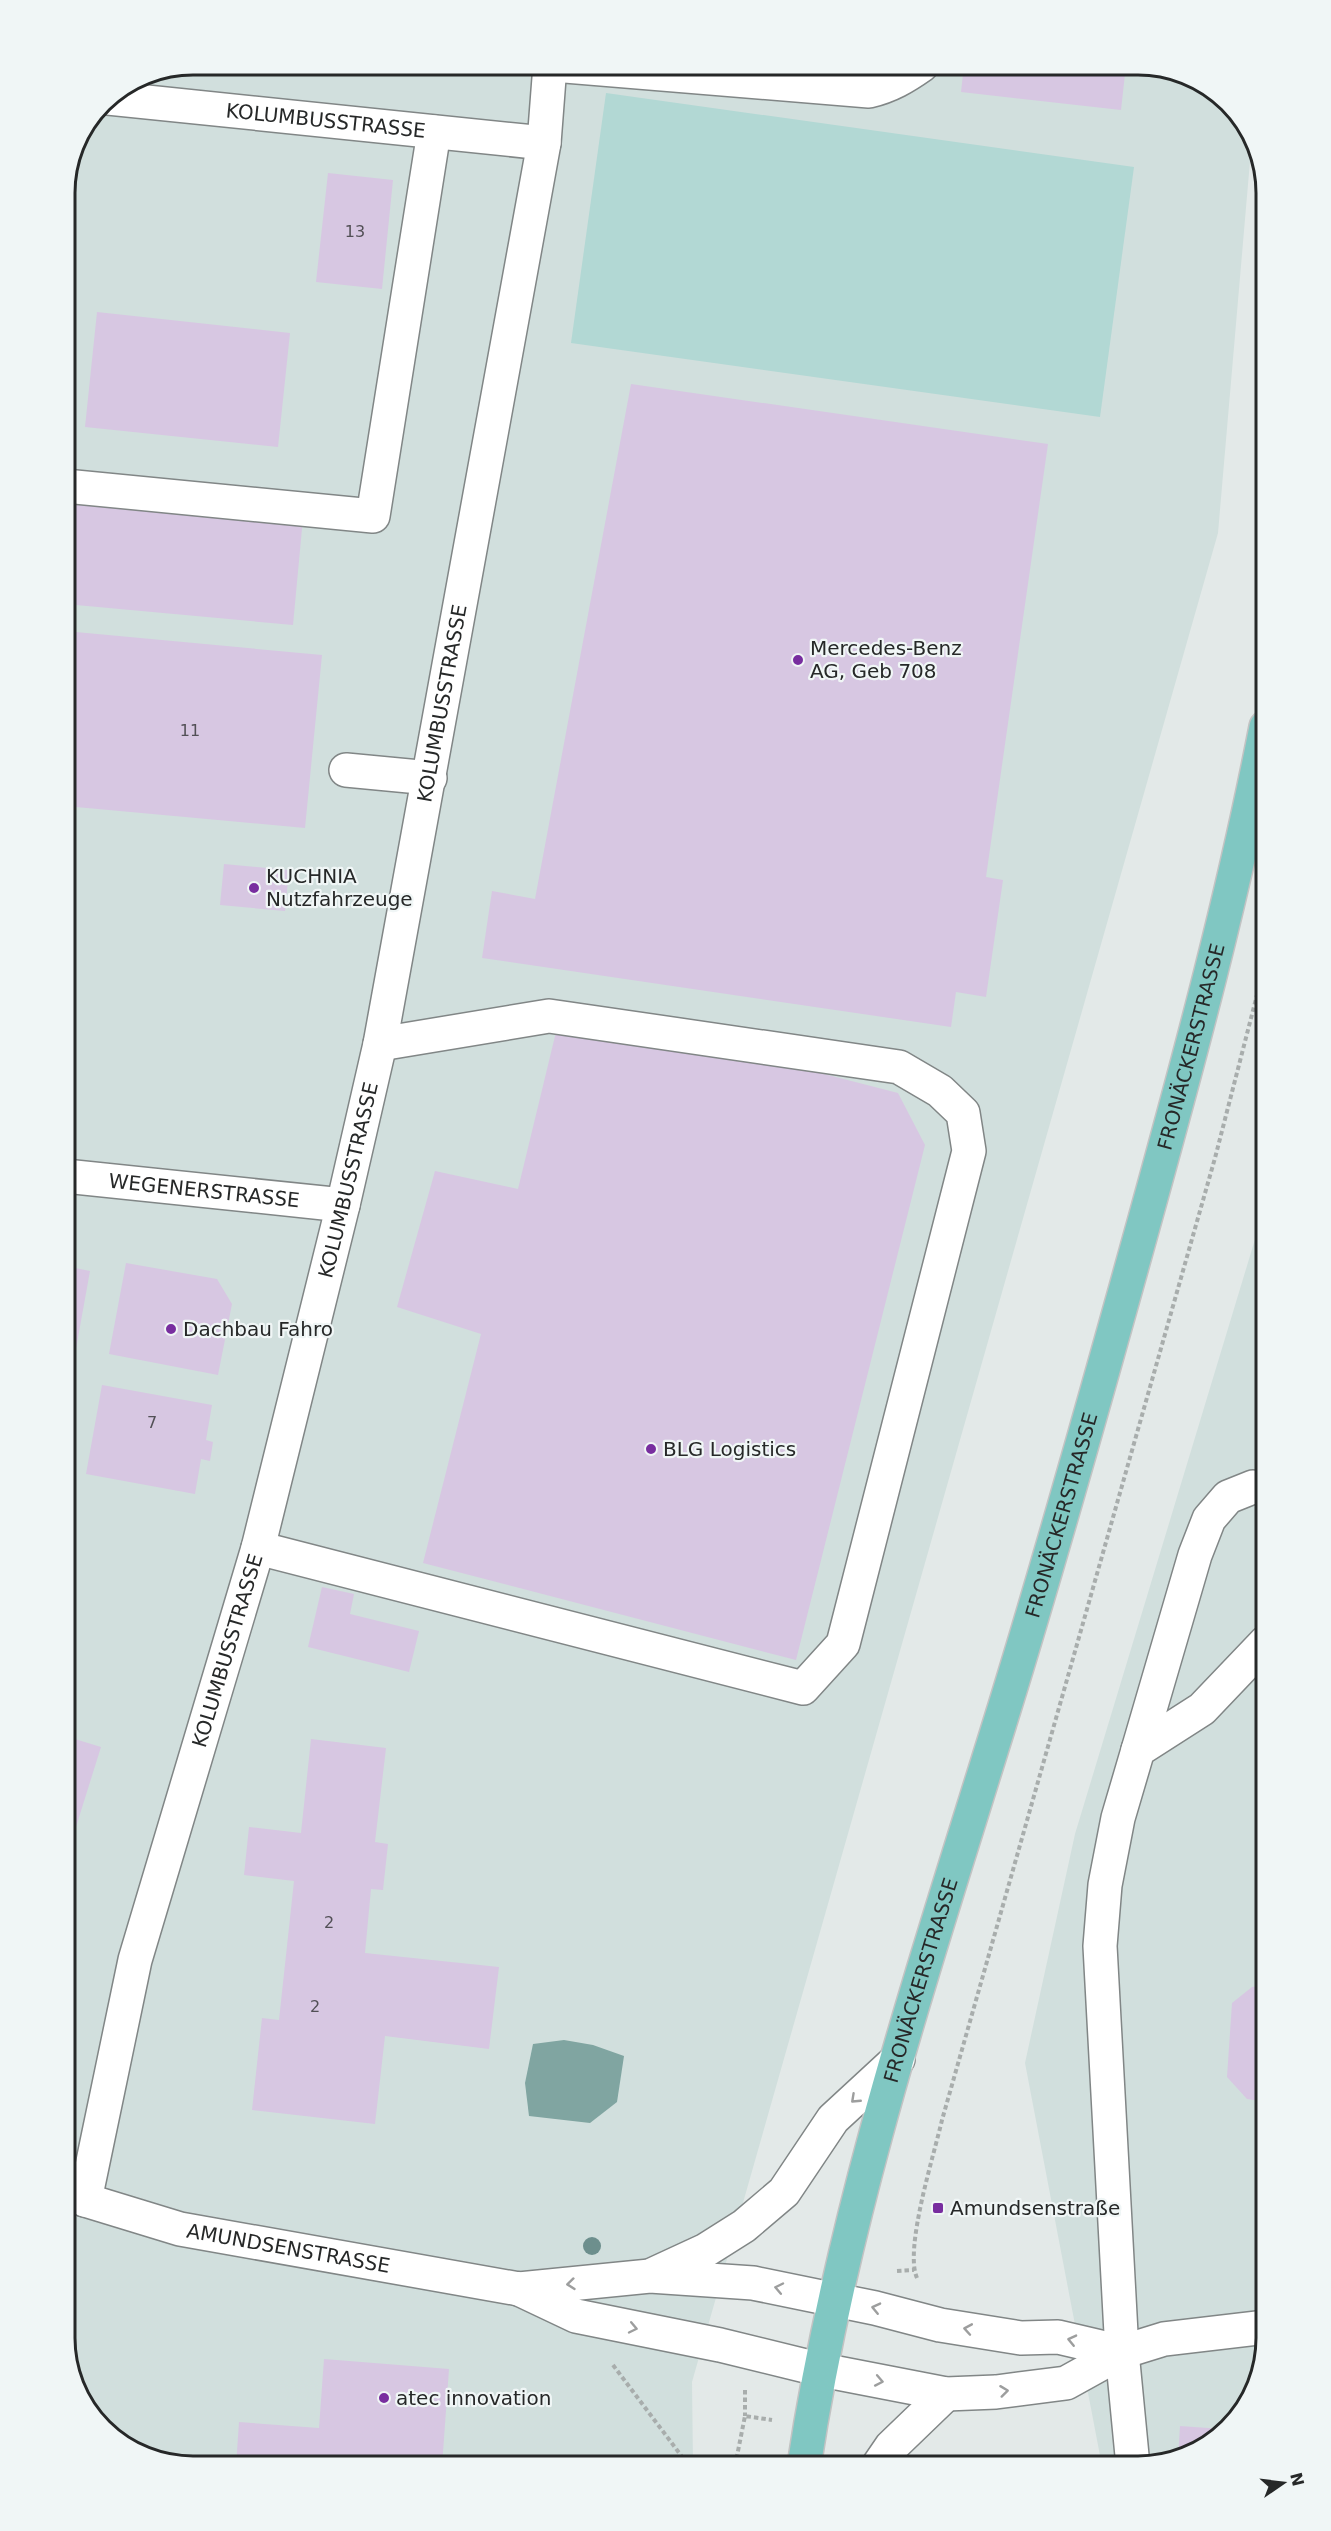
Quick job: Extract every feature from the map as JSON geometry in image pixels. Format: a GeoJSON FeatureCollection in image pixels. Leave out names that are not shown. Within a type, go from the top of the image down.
{"type":"FeatureCollection","features":[{"type":"Feature","properties":{"kind":"main road","name":"FRONÄCKERSTRASSE"},"geometry":{"type":"LineString","coordinates":[[806,2456],[836,2300],[875,2133],[1090,1418],[1204,1005],[1246,831],[1256,779]]}},
{"type":"Feature","properties":{"kind":"street","name":"KOLUMBUSSTRASSE"},"geometry":{"type":"LineString","coordinates":[[75,2195],[135,1960],[258,1548],[343,1205],[380,1044],[544,143],[551,75]]}},
{"type":"Feature","properties":{"kind":"street"},"geometry":{"type":"LineString","coordinates":[[674,75],[869,91],[884,88],[908,75]]}},
{"type":"Feature","properties":{"kind":"street","name":"KOLUMBUSSTRASSE"},"geometry":{"type":"LineString","coordinates":[[121,99],[544,143]]}},
{"type":"Feature","properties":{"kind":"street"},"geometry":{"type":"LineString","coordinates":[[75,487],[374,516],[434,132]]}},
{"type":"Feature","properties":{"kind":"street"},"geometry":{"type":"LineString","coordinates":[[346,770],[430,778]]}},
{"type":"Feature","properties":{"kind":"street"},"geometry":{"type":"LineString","coordinates":[[258,1548],[803,1688],[843,1644],[969,1151],[963,1113],[940,1091],[899,1067],[549,1016],[380,1044]]}},
{"type":"Feature","properties":{"kind":"street","name":"WEGENERSTRASSE"},"geometry":{"type":"LineString","coordinates":[[75,1177],[343,1205]]}},
{"type":"Feature","properties":{"kind":"street"},"geometry":{"type":"LineString","coordinates":[[1132,2456],[1122,2352],[1100,1946],[1105,1885],[1118,1818],[1195,1555],[1209,1519],[1228,1497],[1256,1485]]}},
{"type":"Feature","properties":{"kind":"street"},"geometry":{"type":"LineString","coordinates":[[1138,1750],[1202,1709],[1256,1652]]}},
{"type":"Feature","properties":{"kind":"street"},"geometry":{"type":"LineString","coordinates":[[650,2276],[706,2250],[744,2226],[784,2192],[833,2119],[897,2059]]}},
{"type":"Feature","properties":{"kind":"street","name":"AMUNDSENSTRASSE"},"geometry":{"type":"LineString","coordinates":[[75,2195],[180,2229],[519,2289],[576,2316],[720,2345],[822,2370]]}},
{"type":"Feature","properties":{"kind":"street","name":"AMUNDSENSTRASSE"},"geometry":{"type":"LineString","coordinates":[[519,2289],[650,2276],[753,2283],[836,2300]]}},
{"type":"Feature","properties":{"kind":"street"},"geometry":{"type":"LineString","coordinates":[[836,2300],[1021,2338],[1058,2337],[1122,2352]]}},
{"type":"Feature","properties":{"kind":"street"},"geometry":{"type":"LineString","coordinates":[[822,2370],[946,2394],[996,2392],[1066,2383],[1122,2352],[1164,2339],[1256,2328]]}},
{"type":"Feature","properties":{"kind":"street"},"geometry":{"type":"LineString","coordinates":[[885,2456],[891,2447],[946,2394]]}},
{"type":"Feature","properties":{"kind":"path"},"geometry":{"type":"LineString","coordinates":[[915,2318],[922,2289],[914,2270],[916,2233],[942,2120],[1212,1170],[1256,999]]}},
{"type":"Feature","properties":{"kind":"path"},"geometry":{"type":"LineString","coordinates":[[611,2363],[681,2456]]}},
{"type":"Feature","properties":{"kind":"shaded area"},"geometry":{"type":"Polygon","coordinates":[[[193,75],[1146,75],[1176,81],[1210,99],[1232,121],[1250,157],[1218,533],[692,2382],[693,2456],[185,2456],[148,2447],[121,2432],[99,2410],[84,2383],[77,2361],[75,2346],[75,185],[84,148],[99,121],[121,99],[141,87],[163,79],[193,75]]]}},
{"type":"Feature","properties":{"kind":"shaded area"},"geometry":{"type":"Polygon","coordinates":[[[606,93],[1134,167],[1100,417],[571,343],[606,93]]]}},
{"type":"Feature","properties":{"kind":"shaded area"},"geometry":{"type":"Polygon","coordinates":[[[1256,1236],[1255,2353],[1244,2390],[1227,2416],[1216,2427],[1183,2447],[1146,2456],[1100,2456],[1025,2063],[1075,1834],[1256,1236]]]}},
{"type":"Feature","properties":{"kind":"shaded area"},"geometry":{"type":"Polygon","coordinates":[[[564,2040],[593,2045],[624,2056],[617,2102],[590,2123],[529,2116],[525,2083],[533,2044],[564,2040]]]}},
{"type":"Feature","properties":{"kind":"building"},"geometry":{"type":"Polygon","coordinates":[[[963,75],[1125,75],[1121,110],[961,92],[963,75]]]}},
{"type":"Feature","properties":{"kind":"building"},"geometry":{"type":"Polygon","coordinates":[[[328,173],[393,180],[382,289],[316,282],[328,173]]]}},
{"type":"Feature","properties":{"kind":"building"},"geometry":{"type":"Polygon","coordinates":[[[97,312],[290,333],[278,447],[85,427],[97,312]]]}},
{"type":"Feature","properties":{"kind":"building","name":"Mercedes-Benz AG, Geb 708"},"geometry":{"type":"Polygon","coordinates":[[[631,384],[1048,444],[986,877],[1003,880],[986,997],[956,992],[951,1027],[482,958],[492,891],[535,899],[631,384]]]}},
{"type":"Feature","properties":{"kind":"building"},"geometry":{"type":"Polygon","coordinates":[[[75,497],[303,518],[293,625],[75,605],[75,497]]]}},
{"type":"Feature","properties":{"kind":"building"},"geometry":{"type":"Polygon","coordinates":[[[75,632],[322,655],[305,828],[75,807],[75,632]]]}},
{"type":"Feature","properties":{"kind":"building","name":"KUCHNIA Nutzfahrzeuge"},"geometry":{"type":"Polygon","coordinates":[[[224,864],[289,870],[285,911],[220,905],[224,864]]]}},
{"type":"Feature","properties":{"kind":"building","name":"BLG Logistics"},"geometry":{"type":"Polygon","coordinates":[[[556,1032],[750,1055],[898,1093],[925,1145],[796,1660],[423,1563],[481,1334],[397,1307],[435,1171],[518,1189],[556,1032]]]}},
{"type":"Feature","properties":{"kind":"building","name":"Dachbau Fahro"},"geometry":{"type":"Polygon","coordinates":[[[126,1263],[217,1279],[232,1304],[218,1375],[109,1354],[126,1263]]]}},
{"type":"Feature","properties":{"kind":"building"},"geometry":{"type":"Polygon","coordinates":[[[75,1268],[90,1271],[75,1354],[75,1268]]]}},
{"type":"Feature","properties":{"kind":"building"},"geometry":{"type":"Polygon","coordinates":[[[102,1385],[212,1405],[206,1440],[213,1442],[210,1461],[201,1459],[195,1494],[86,1474],[102,1385]]]}},
{"type":"Feature","properties":{"kind":"building"},"geometry":{"type":"Polygon","coordinates":[[[322,1587],[354,1594],[350,1614],[419,1631],[409,1672],[308,1647],[322,1587]]]}},
{"type":"Feature","properties":{"kind":"building"},"geometry":{"type":"Polygon","coordinates":[[[75,1739],[101,1747],[75,1830],[75,1739]]]}},
{"type":"Feature","properties":{"kind":"building"},"geometry":{"type":"Polygon","coordinates":[[[311,1739],[386,1748],[375,1842],[388,1844],[383,1890],[371,1889],[365,1953],[499,1967],[489,2049],[385,2036],[375,2124],[252,2110],[262,2018],[279,2020],[294,1881],[244,1875],[249,1827],[301,1833],[311,1739]]]}},
{"type":"Feature","properties":{"kind":"building"},"geometry":{"type":"Polygon","coordinates":[[[1256,1986],[1256,2100],[1247,2099],[1227,2077],[1232,2003],[1252,1987],[1256,1986]]]}},
{"type":"Feature","properties":{"kind":"building","name":"atec innovation"},"geometry":{"type":"Polygon","coordinates":[[[324,2359],[449,2369],[443,2456],[237,2456],[239,2422],[319,2428],[324,2359]]]}},
{"type":"Feature","properties":{"kind":"building"},"geometry":{"type":"Polygon","coordinates":[[[1180,2426],[1214,2428],[1197,2440],[1179,2448],[1180,2426]]]}},
{"type":"Feature","properties":{"kind":"place","name":"Mercedes-Benz AG, Geb 708"},"geometry":{"type":"Point","coordinates":[798,660]}},
{"type":"Feature","properties":{"kind":"place","name":"KUCHNIA Nutzfahrzeuge"},"geometry":{"type":"Point","coordinates":[254,888]}},
{"type":"Feature","properties":{"kind":"place","name":"Dachbau Fahro"},"geometry":{"type":"Point","coordinates":[171,1329]}},
{"type":"Feature","properties":{"kind":"place","name":"BLG Logistics"},"geometry":{"type":"Point","coordinates":[651,1449]}},
{"type":"Feature","properties":{"kind":"place","name":"Amundsenstraße"},"geometry":{"type":"Point","coordinates":[938,2208]}},
{"type":"Feature","properties":{"kind":"place","name":"atec innovation"},"geometry":{"type":"Point","coordinates":[384,2398]}}]}
